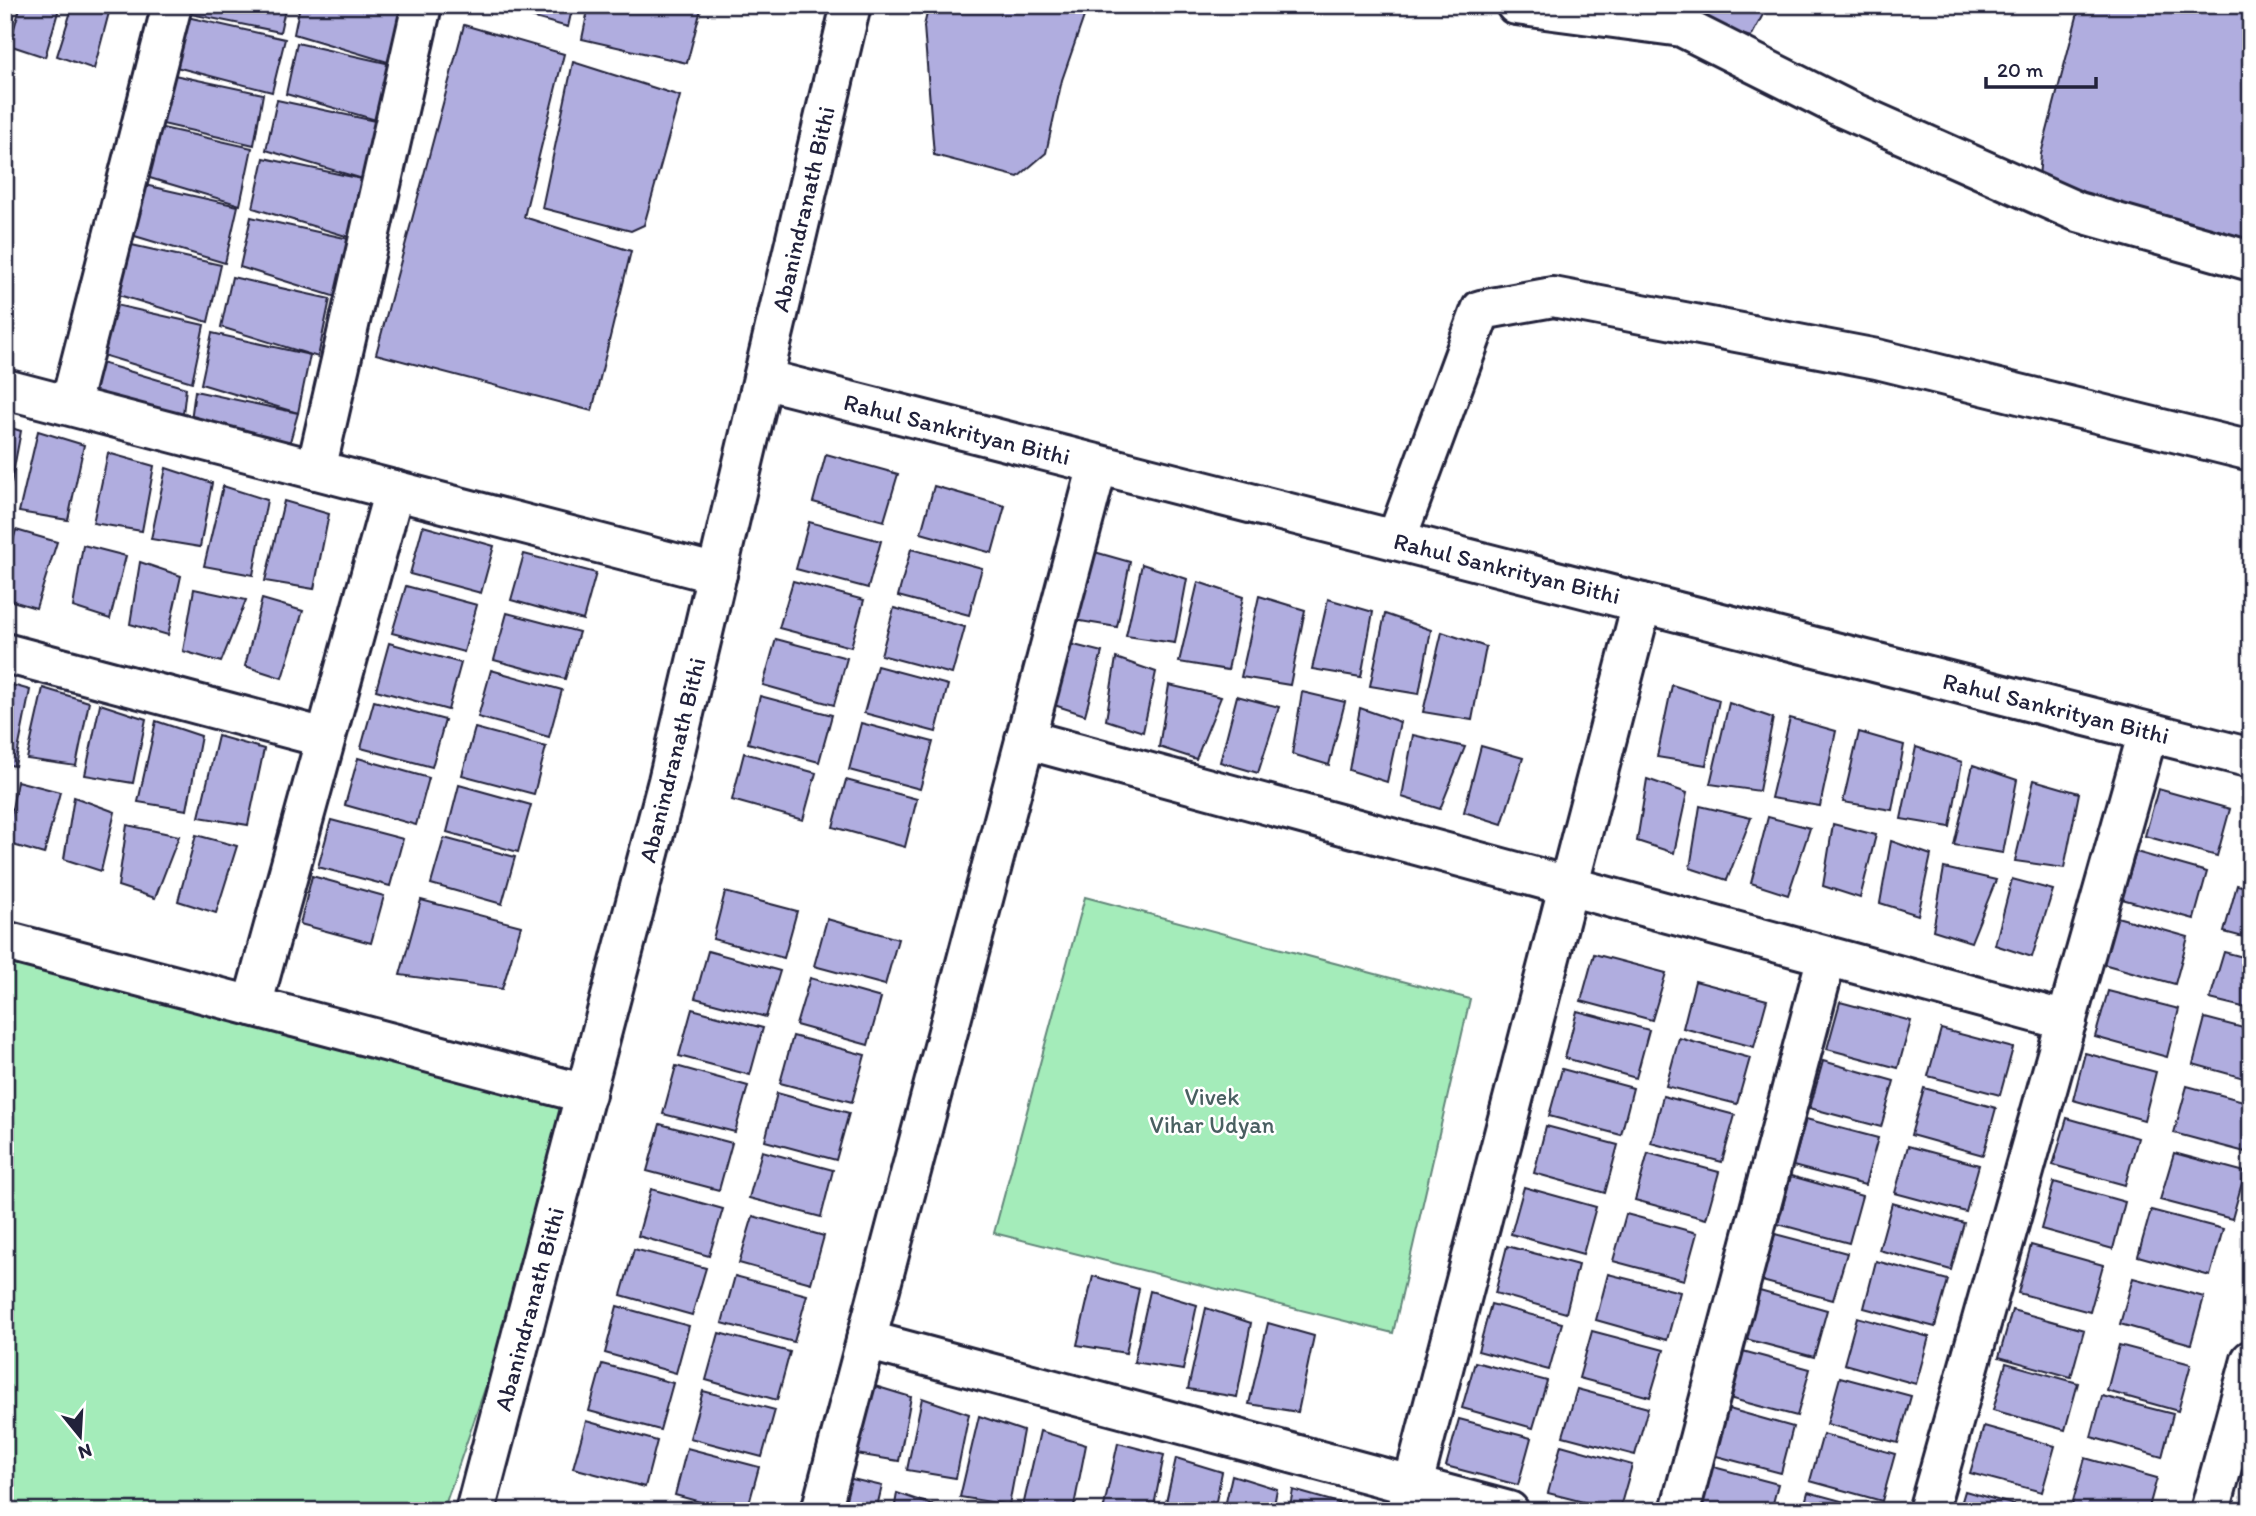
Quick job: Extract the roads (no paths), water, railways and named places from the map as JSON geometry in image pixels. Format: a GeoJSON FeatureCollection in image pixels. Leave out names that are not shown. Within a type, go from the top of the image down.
{"type":"FeatureCollection","features":[{"type":"Feature","properties":{"kind":"street"},"geometry":{"type":"LineString","coordinates":[[70,405],[172,5]]}},
{"type":"Feature","properties":{"kind":"street"},"geometry":{"type":"LineString","coordinates":[[316,470],[422,5]]}},
{"type":"Feature","properties":{"kind":"street","name":"Abanindranath Bithi"},"geometry":{"type":"LineString","coordinates":[[475,1511],[668,781],[850,5]]}},
{"type":"Feature","properties":{"kind":"street"},"geometry":{"type":"LineString","coordinates":[[1516,5],[1682,27],[1843,108],[2078,212],[2251,261]]}},
{"type":"Feature","properties":{"kind":"street"},"geometry":{"type":"LineString","coordinates":[[1396,540],[1481,310],[1553,297],[1877,359],[2251,451]]}},
{"type":"Feature","properties":{"kind":"street","name":"Rahul Sankrityan Bithi"},"geometry":{"type":"LineString","coordinates":[[763,379],[2251,758]]}},
{"type":"Feature","properties":{"kind":"street"},"geometry":{"type":"LineString","coordinates":[[5,388],[717,574]]}},
{"type":"Feature","properties":{"kind":"street"},"geometry":{"type":"LineString","coordinates":[[821,1511],[1098,465]]}},
{"type":"Feature","properties":{"kind":"street"},"geometry":{"type":"LineString","coordinates":[[252,1006],[394,490]]}},
{"type":"Feature","properties":{"kind":"street"},"geometry":{"type":"LineString","coordinates":[[1409,1498],[1643,603]]}},
{"type":"Feature","properties":{"kind":"street"},"geometry":{"type":"LineString","coordinates":[[5,653],[325,738]]}},
{"type":"Feature","properties":{"kind":"street"},"geometry":{"type":"LineString","coordinates":[[1928,1511],[2148,732]]}},
{"type":"Feature","properties":{"kind":"street"},"geometry":{"type":"LineString","coordinates":[[1025,739],[2067,1021]]}},
{"type":"Feature","properties":{"kind":"street"},"geometry":{"type":"LineString","coordinates":[[5,941],[586,1094]]}},
{"type":"Feature","properties":{"kind":"street"},"geometry":{"type":"LineString","coordinates":[[1680,1511],[1827,957]]}},
{"type":"Feature","properties":{"kind":"street"},"geometry":{"type":"LineString","coordinates":[[866,1340],[1409,1498],[1509,1511]]}},
{"type":"Feature","properties":{"kind":"street"},"geometry":{"type":"LineString","coordinates":[[2210,1511],[2251,1360]]}},
{"type":"Feature","properties":{"kind":"park label","name":"Vivek Vihar Udyan"},"geometry":{"type":"Point","coordinates":[1212,1110]}}]}
